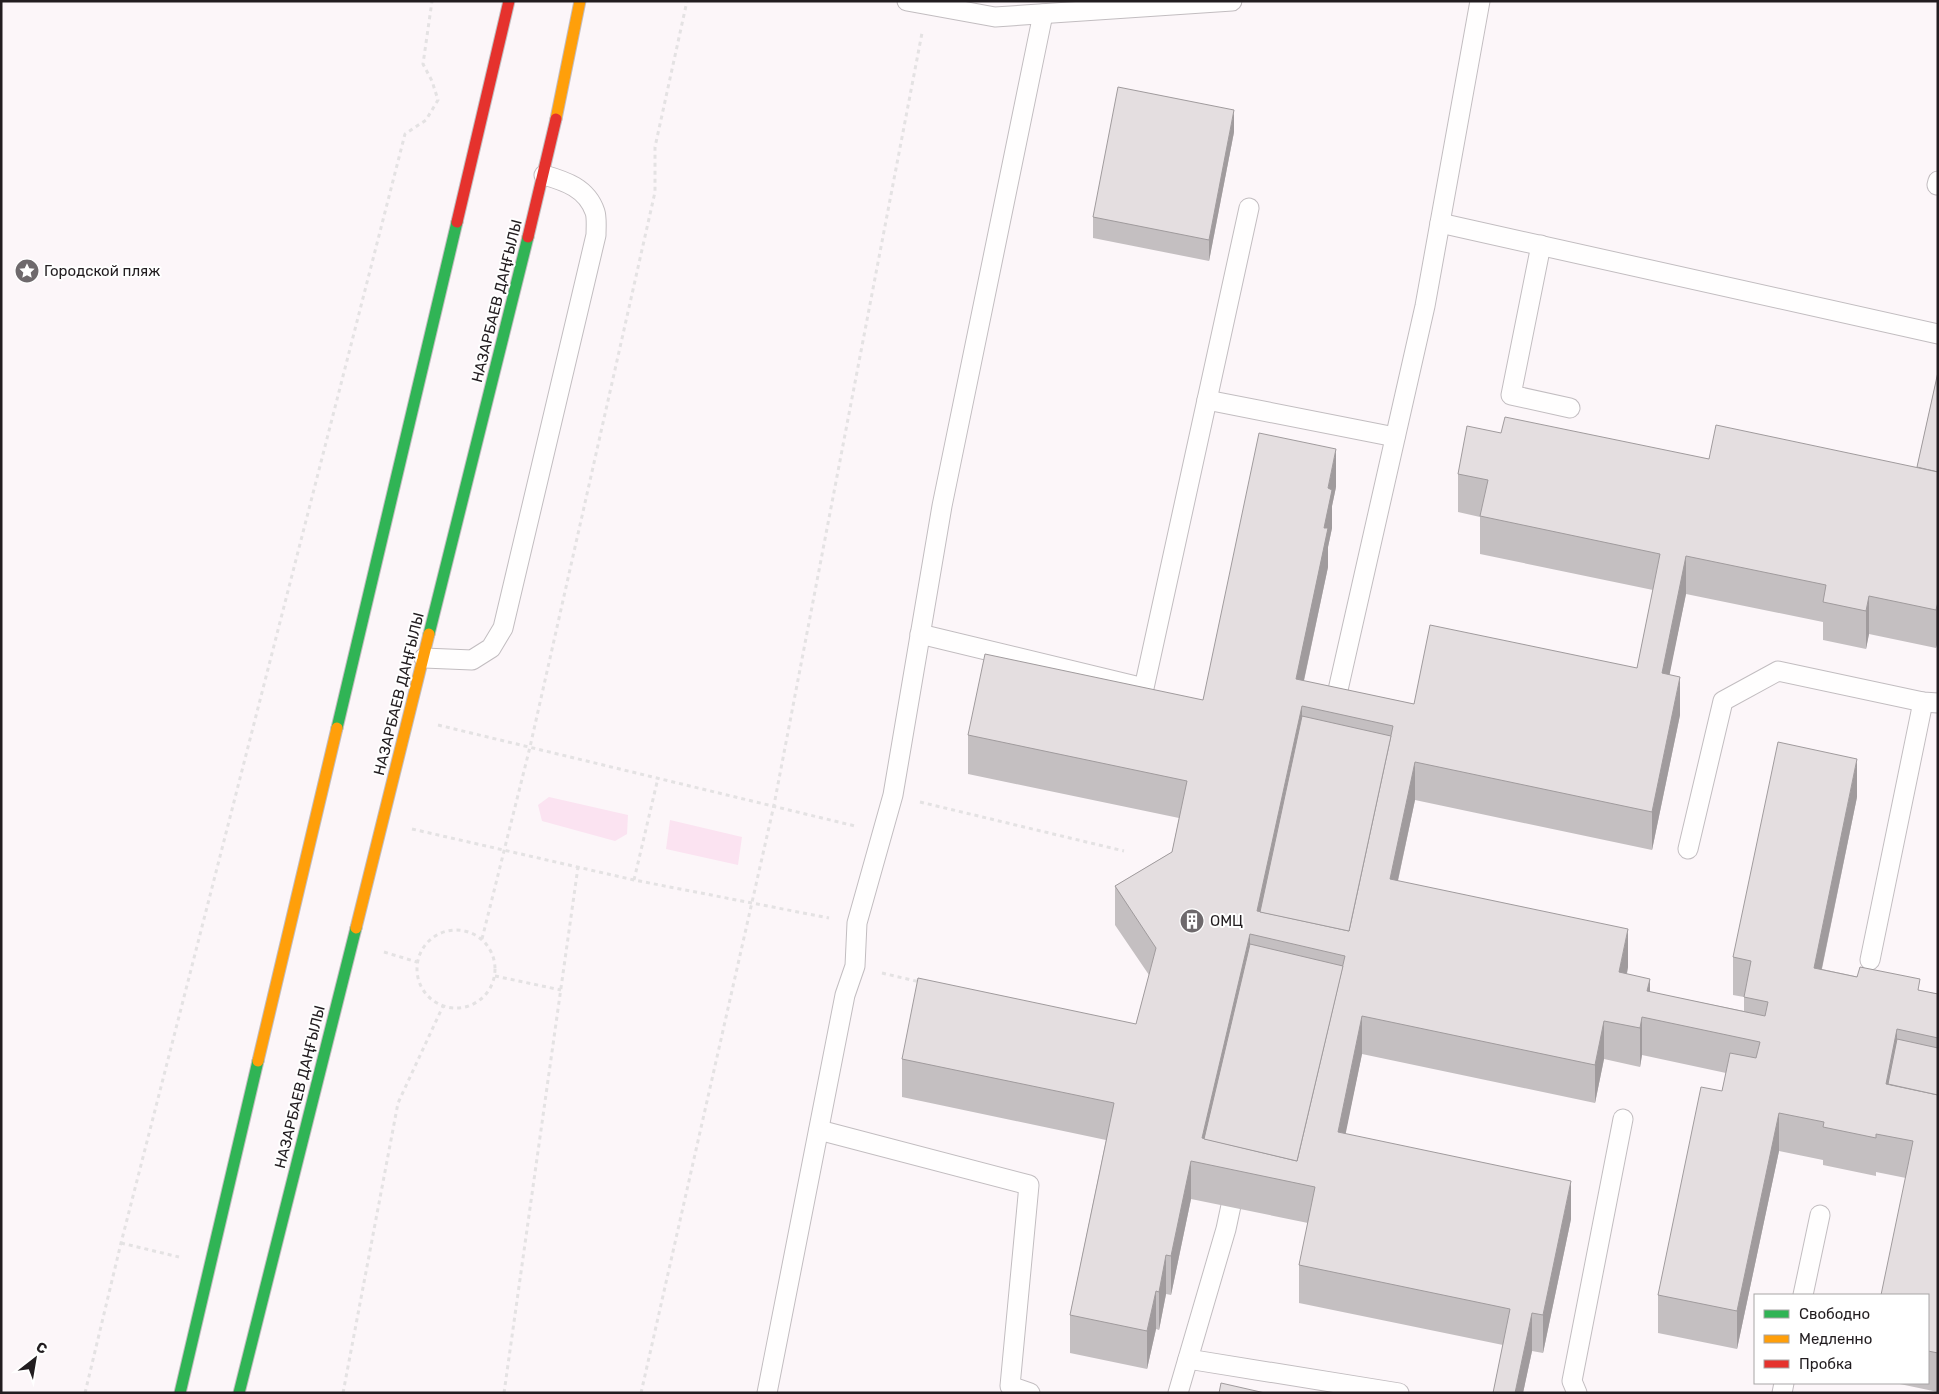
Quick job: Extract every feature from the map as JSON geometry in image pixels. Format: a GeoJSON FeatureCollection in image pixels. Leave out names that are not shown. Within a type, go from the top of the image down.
{"type":"FeatureCollection","features":[{"type":"Feature","properties":{"kind":"main road"},"geometry":{"type":"LineString","coordinates":[[180,1393],[509,1]]}},
{"type":"Feature","properties":{"kind":"main road","name":"НАЗАРБАЕВ ДАҢҒЫЛЫ"},"geometry":{"type":"LineString","coordinates":[[239,1393],[544,175],[580,1]]}},
{"type":"Feature","properties":{"kind":"lane"},"geometry":{"type":"LineString","coordinates":[[907,1],[995,17],[1232,1]]}},
{"type":"Feature","properties":{"kind":"lane"},"geometry":{"type":"LineString","coordinates":[[1330,727],[1425,306],[1480,1]]}},
{"type":"Feature","properties":{"kind":"lane"},"geometry":{"type":"LineString","coordinates":[[767,1393],[845,995],[855,966],[857,923],[893,795],[942,506],[1043,14]]}},
{"type":"Feature","properties":{"kind":"lane"},"geometry":{"type":"LineString","coordinates":[[424,658],[472,660],[491,648],[503,628],[596,235],[596,212],[585,194],[567,181],[544,175]]}},
{"type":"Feature","properties":{"kind":"lane"},"geometry":{"type":"LineString","coordinates":[[920,634],[1144,688],[1249,208]]}},
{"type":"Feature","properties":{"kind":"lane"},"geometry":{"type":"LineString","coordinates":[[1440,223],[1938,334]]}},
{"type":"Feature","properties":{"kind":"lane"},"geometry":{"type":"LineString","coordinates":[[1541,245],[1511,395],[1570,408]]}},
{"type":"Feature","properties":{"kind":"lane"},"geometry":{"type":"LineString","coordinates":[[1207,400],[1395,437]]}},
{"type":"Feature","properties":{"kind":"lane"},"geometry":{"type":"LineString","coordinates":[[1688,849],[1723,701],[1778,671],[1931,702],[1870,960]]}},
{"type":"Feature","properties":{"kind":"lane"},"geometry":{"type":"LineString","coordinates":[[1577,1393],[1572,1381],[1623,1118]]}},
{"type":"Feature","properties":{"kind":"lane"},"geometry":{"type":"LineString","coordinates":[[819,1130],[1029,1186],[1010,1386],[1030,1393]]}},
{"type":"Feature","properties":{"kind":"lane"},"geometry":{"type":"LineString","coordinates":[[1178,1393],[1226,1229],[1240,1162]]}},
{"type":"Feature","properties":{"kind":"lane"},"geometry":{"type":"LineString","coordinates":[[1803,1294],[1820,1215]]}},
{"type":"Feature","properties":{"kind":"lane"},"geometry":{"type":"LineString","coordinates":[[1188,1359],[1399,1393]]}},
{"type":"Feature","properties":{"kind":"path"},"geometry":{"type":"LineString","coordinates":[[85,1393],[121,1243],[406,134],[426,120],[438,100],[432,81],[423,64],[432,1]]}},
{"type":"Feature","properties":{"kind":"path"},"geometry":{"type":"LineString","coordinates":[[482,939],[530,747],[655,192],[655,147],[687,1]]}},
{"type":"Feature","properties":{"kind":"path"},"geometry":{"type":"LineString","coordinates":[[641,1393],[774,805],[928,5]]}},
{"type":"Feature","properties":{"kind":"path"},"geometry":{"type":"LineString","coordinates":[[429,723],[882,832]]}},
{"type":"Feature","properties":{"kind":"path"},"geometry":{"type":"LineString","coordinates":[[634,880],[658,778]]}},
{"type":"Feature","properties":{"kind":"path"},"geometry":{"type":"LineString","coordinates":[[893,795],[1124,851]]}},
{"type":"Feature","properties":{"kind":"path"},"geometry":{"type":"LineString","coordinates":[[405,827],[634,880],[857,923]]}},
{"type":"Feature","properties":{"kind":"path"},"geometry":{"type":"LineString","coordinates":[[504,1393],[578,867]]}},
{"type":"Feature","properties":{"kind":"path"},"geometry":{"type":"LineString","coordinates":[[456,930],[470,932],[482,939],[490,950],[495,962],[494,976],[490,989],[481,999],[469,1006],[456,1008],[442,1006],[430,999],[422,988],[417,976],[417,962],[422,949],[431,939],[442,932],[456,930]]}},
{"type":"Feature","properties":{"kind":"path"},"geometry":{"type":"LineString","coordinates":[[855,966],[920,982]]}},
{"type":"Feature","properties":{"kind":"path"},"geometry":{"type":"LineString","coordinates":[[494,976],[561,990]]}},
{"type":"Feature","properties":{"kind":"path"},"geometry":{"type":"LineString","coordinates":[[343,1393],[398,1104],[442,1006]]}},
{"type":"Feature","properties":{"kind":"path"},"geometry":{"type":"LineString","coordinates":[[121,1243],[210,1265]]}},
{"type":"Feature","properties":{"kind":"shaded area"},"geometry":{"type":"Polygon","coordinates":[[[549,797],[628,815],[627,834],[615,841],[542,821],[538,805],[549,797]]]}},
{"type":"Feature","properties":{"kind":"shaded area"},"geometry":{"type":"Polygon","coordinates":[[[670,820],[742,837],[738,865],[666,849],[670,820]]]}},
{"type":"Feature","properties":{"kind":"building"},"geometry":{"type":"Polygon","coordinates":[[[1118,87],[1234,110],[1209,240],[1093,217],[1118,87]]]}},
{"type":"Feature","properties":{"kind":"building"},"geometry":{"type":"Polygon","coordinates":[[[1938,372],[1938,472],[1917,467],[1938,372]]]}},
{"type":"Feature","properties":{"kind":"building","name":"ОМЦ"},"geometry":{"type":"Polygon","coordinates":[[[1505,417],[1709,459],[1716,425],[1938,472],[1938,602],[1936,610],[1869,596],[1866,611],[1823,602],[1826,585],[1686,556],[1662,673],[1680,677],[1652,812],[1415,762],[1390,879],[1628,929],[1619,972],[1650,979],[1647,991],[1765,1016],[1768,1002],[1744,997],[1751,961],[1733,957],[1778,742],[1857,759],[1814,968],[1857,977],[1860,967],[1920,979],[1918,990],[1938,994],[1938,1038],[1897,1029],[1886,1084],[1938,1095],[1938,1353],[1929,1351],[1929,1294],[1881,1294],[1913,1141],[1876,1134],[1876,1138],[1823,1127],[1824,1122],[1779,1113],[1737,1311],[1658,1295],[1701,1087],[1722,1091],[1730,1053],[1756,1058],[1760,1042],[1642,1017],[1640,1028],[1604,1021],[1595,1065],[1362,1016],[1338,1132],[1571,1181],[1543,1315],[1532,1313],[1515,1393],[1493,1393],[1510,1309],[1299,1265],[1315,1187],[1191,1161],[1171,1256],[1166,1255],[1159,1292],[1156,1291],[1147,1331],[1070,1315],[1114,1103],[902,1059],[918,978],[1136,1024],[1156,948],[1115,886],[1172,852],[1187,781],[968,735],[985,654],[1203,700],[1259,433],[1336,449],[1328,488],[1332,490],[1324,528],[1328,528],[1296,679],[1414,704],[1430,625],[1637,668],[1660,554],[1480,516],[1488,480],[1458,474],[1467,426],[1501,433],[1505,417]],[[1302,706],[1257,911],[1349,931],[1393,726],[1302,706]],[[1250,934],[1202,1138],[1297,1161],[1345,956],[1250,934]]]}},
{"type":"Feature","properties":{"kind":"building"},"geometry":{"type":"Polygon","coordinates":[[[1302,716],[1391,736],[1349,931],[1260,912],[1302,716]]]}},
{"type":"Feature","properties":{"kind":"building"},"geometry":{"type":"Polygon","coordinates":[[[1250,944],[1343,966],[1297,1161],[1204,1139],[1250,944]]]}},
{"type":"Feature","properties":{"kind":"building"},"geometry":{"type":"Polygon","coordinates":[[[1897,1039],[1938,1048],[1938,1095],[1888,1084],[1897,1039]]]}},
{"type":"Feature","properties":{"kind":"building"},"geometry":{"type":"Polygon","coordinates":[[[1221,1383],[1265,1393],[1219,1393],[1221,1383]]]}},
{"type":"Feature","properties":{"kind":"traffic: fast"},"geometry":{"type":"LineString","coordinates":[[337,728],[457,222]]}},
{"type":"Feature","properties":{"kind":"traffic: fast"},"geometry":{"type":"LineString","coordinates":[[429,634],[528,237]]}},
{"type":"Feature","properties":{"kind":"traffic: fast"},"geometry":{"type":"LineString","coordinates":[[239,1393],[356,928]]}},
{"type":"Feature","properties":{"kind":"traffic: fast"},"geometry":{"type":"LineString","coordinates":[[180,1393],[258,1061]]}},
{"type":"Feature","properties":{"kind":"traffic: slow"},"geometry":{"type":"LineString","coordinates":[[556,119],[580,1]]}},
{"type":"Feature","properties":{"kind":"traffic: slow"},"geometry":{"type":"LineString","coordinates":[[356,928],[429,634]]}},
{"type":"Feature","properties":{"kind":"traffic: slow"},"geometry":{"type":"LineString","coordinates":[[258,1061],[337,728]]}},
{"type":"Feature","properties":{"kind":"traffic: jam"},"geometry":{"type":"LineString","coordinates":[[457,222],[509,1]]}},
{"type":"Feature","properties":{"kind":"traffic: jam"},"geometry":{"type":"LineString","coordinates":[[528,237],[556,119]]}},
{"type":"Feature","properties":{"kind":"place","name":"Городской пляж"},"geometry":{"type":"Point","coordinates":[27,271]}},
{"type":"Feature","properties":{"kind":"place","name":"ОМЦ"},"geometry":{"type":"Point","coordinates":[1192,921]}}]}
